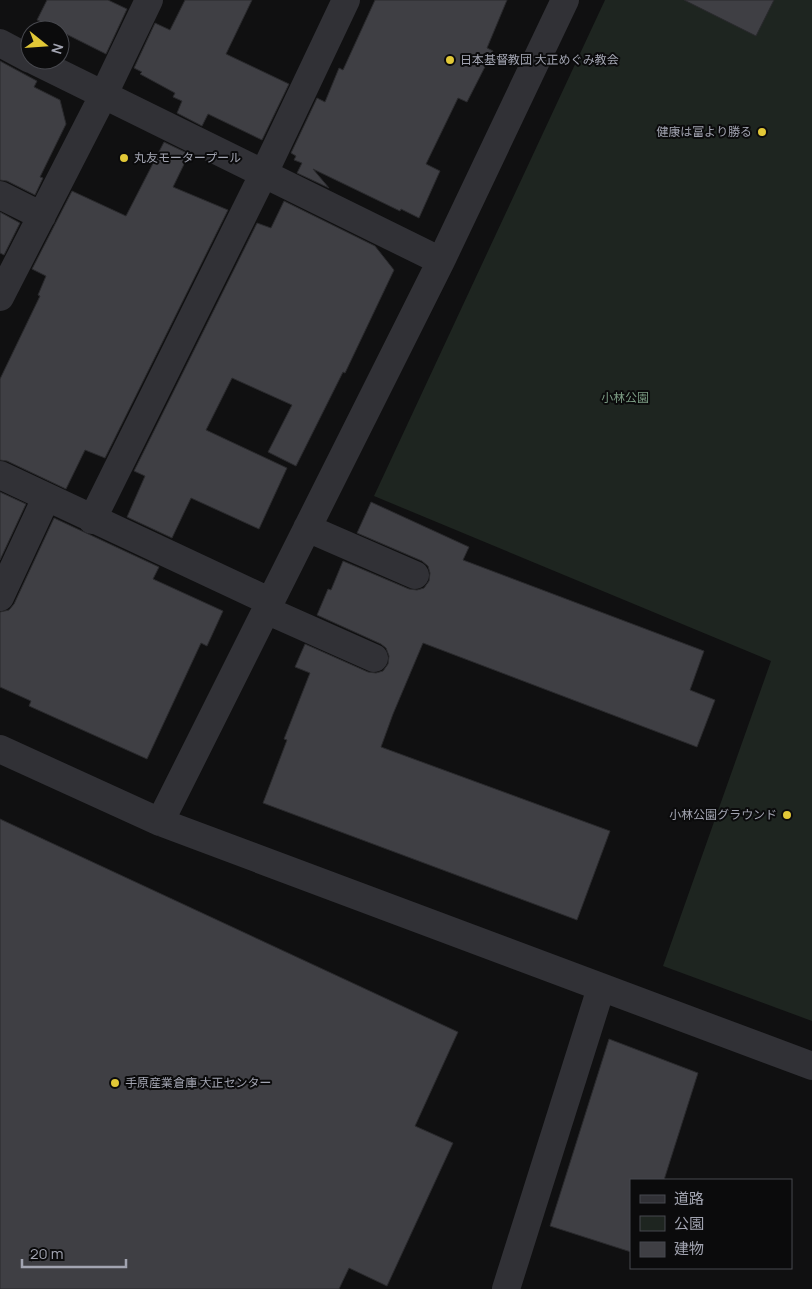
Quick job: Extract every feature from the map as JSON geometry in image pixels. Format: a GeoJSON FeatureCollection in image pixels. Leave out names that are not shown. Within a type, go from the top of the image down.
{"type":"FeatureCollection","features":[{"type":"Feature","properties":{"kind":"street"},"geometry":{"type":"LineString","coordinates":[[0,297],[103,96],[149,0]]}},
{"type":"Feature","properties":{"kind":"street"},"geometry":{"type":"LineString","coordinates":[[92,520],[264,173],[346,0]]}},
{"type":"Feature","properties":{"kind":"street"},"geometry":{"type":"LineString","coordinates":[[160,822],[440,261],[565,0]]}},
{"type":"Feature","properties":{"kind":"street"},"geometry":{"type":"LineString","coordinates":[[0,43],[20,53]]}},
{"type":"Feature","properties":{"kind":"street"},"geometry":{"type":"LineString","coordinates":[[52,70],[440,261]]}},
{"type":"Feature","properties":{"kind":"street"},"geometry":{"type":"LineString","coordinates":[[0,195],[42,216]]}},
{"type":"Feature","properties":{"kind":"street"},"geometry":{"type":"LineString","coordinates":[[0,475],[374,658]]}},
{"type":"Feature","properties":{"kind":"street"},"geometry":{"type":"LineString","coordinates":[[0,597],[46,498]]}},
{"type":"Feature","properties":{"kind":"street"},"geometry":{"type":"LineString","coordinates":[[307,528],[416,575]]}},
{"type":"Feature","properties":{"kind":"street"},"geometry":{"type":"LineString","coordinates":[[0,748],[160,822],[812,1066]]}},
{"type":"Feature","properties":{"kind":"street"},"geometry":{"type":"LineString","coordinates":[[506,1289],[601,988]]}},
{"type":"Feature","properties":{"kind":"green space","name":"小林公園"},"geometry":{"type":"Polygon","coordinates":[[[605,0],[812,0],[812,1021],[663,966],[771,661],[374,496],[605,0]]]}},
{"type":"Feature","properties":{"kind":"building"},"geometry":{"type":"Polygon","coordinates":[[[47,0],[108,0],[127,9],[106,54],[70,36],[70,20],[37,20],[47,0]]]}},
{"type":"Feature","properties":{"kind":"building"},"geometry":{"type":"Polygon","coordinates":[[[185,0],[252,0],[226,54],[289,84],[262,140],[208,114],[202,126],[177,113],[182,101],[173,97],[175,93],[140,74],[142,72],[134,68],[155,23],[170,30],[185,0]]]}},
{"type":"Feature","properties":{"kind":"building"},"geometry":{"type":"Polygon","coordinates":[[[375,0],[507,0],[487,48],[493,51],[467,102],[458,98],[426,164],[440,171],[419,218],[401,209],[400,211],[313,169],[329,188],[297,173],[302,163],[294,160],[296,156],[291,153],[317,98],[325,102],[339,68],[343,70],[375,0]]]}},
{"type":"Feature","properties":{"kind":"building"},"geometry":{"type":"Polygon","coordinates":[[[684,0],[774,0],[756,36],[684,0]]]}},
{"type":"Feature","properties":{"kind":"building"},"geometry":{"type":"Polygon","coordinates":[[[0,61],[37,81],[34,87],[60,100],[66,124],[40,177],[43,178],[35,195],[7,181],[0,180],[0,61]]]}},
{"type":"Feature","properties":{"kind":"building"},"geometry":{"type":"Polygon","coordinates":[[[164,142],[189,154],[173,187],[228,210],[105,458],[85,450],[66,489],[7,461],[0,460],[0,379],[40,296],[38,295],[46,276],[32,269],[72,191],[126,216],[164,142]]]}},
{"type":"Feature","properties":{"kind":"building"},"geometry":{"type":"Polygon","coordinates":[[[284,201],[375,246],[394,270],[345,373],[343,372],[296,466],[268,452],[292,405],[232,378],[206,430],[287,468],[259,529],[191,498],[172,538],[127,517],[145,476],[134,471],[257,223],[271,228],[284,201]]]}},
{"type":"Feature","properties":{"kind":"building"},"geometry":{"type":"Polygon","coordinates":[[[0,212],[20,223],[4,255],[0,253],[0,212]]]}},
{"type":"Feature","properties":{"kind":"building"},"geometry":{"type":"Polygon","coordinates":[[[0,492],[26,504],[0,560],[0,492]]]}},
{"type":"Feature","properties":{"kind":"building"},"geometry":{"type":"Polygon","coordinates":[[[371,502],[469,547],[463,560],[704,651],[690,690],[715,700],[697,747],[423,643],[381,747],[610,831],[577,920],[263,803],[287,740],[284,739],[310,673],[295,667],[305,644],[368,672],[376,673],[383,671],[388,664],[389,656],[386,648],[381,644],[317,615],[328,589],[331,590],[343,561],[409,589],[417,590],[424,588],[429,581],[430,573],[428,566],[422,561],[357,533],[371,502]]]}},
{"type":"Feature","properties":{"kind":"building"},"geometry":{"type":"Polygon","coordinates":[[[54,518],[159,567],[153,579],[223,611],[207,646],[201,643],[147,759],[29,706],[31,701],[0,687],[0,612],[9,610],[14,604],[54,518]]]}},
{"type":"Feature","properties":{"kind":"building"},"geometry":{"type":"Polygon","coordinates":[[[0,819],[458,1032],[415,1126],[453,1143],[387,1286],[349,1268],[339,1289],[0,1289],[0,819]]]}},
{"type":"Feature","properties":{"kind":"building"},"geometry":{"type":"Polygon","coordinates":[[[609,1039],[698,1073],[664,1179],[630,1179],[630,1252],[550,1226],[609,1039]]]}},
{"type":"Feature","properties":{"kind":"place","name":"日本基督教団 大正めぐみ教会"},"geometry":{"type":"Point","coordinates":[450,60]}},
{"type":"Feature","properties":{"kind":"place","name":"健康は富より勝る"},"geometry":{"type":"Point","coordinates":[762,132]}},
{"type":"Feature","properties":{"kind":"place","name":"丸友モータープール"},"geometry":{"type":"Point","coordinates":[124,158]}},
{"type":"Feature","properties":{"kind":"place","name":"小林公園グラウンド"},"geometry":{"type":"Point","coordinates":[787,815]}},
{"type":"Feature","properties":{"kind":"place","name":"手原産業倉庫 大正センター"},"geometry":{"type":"Point","coordinates":[115,1083]}}]}
